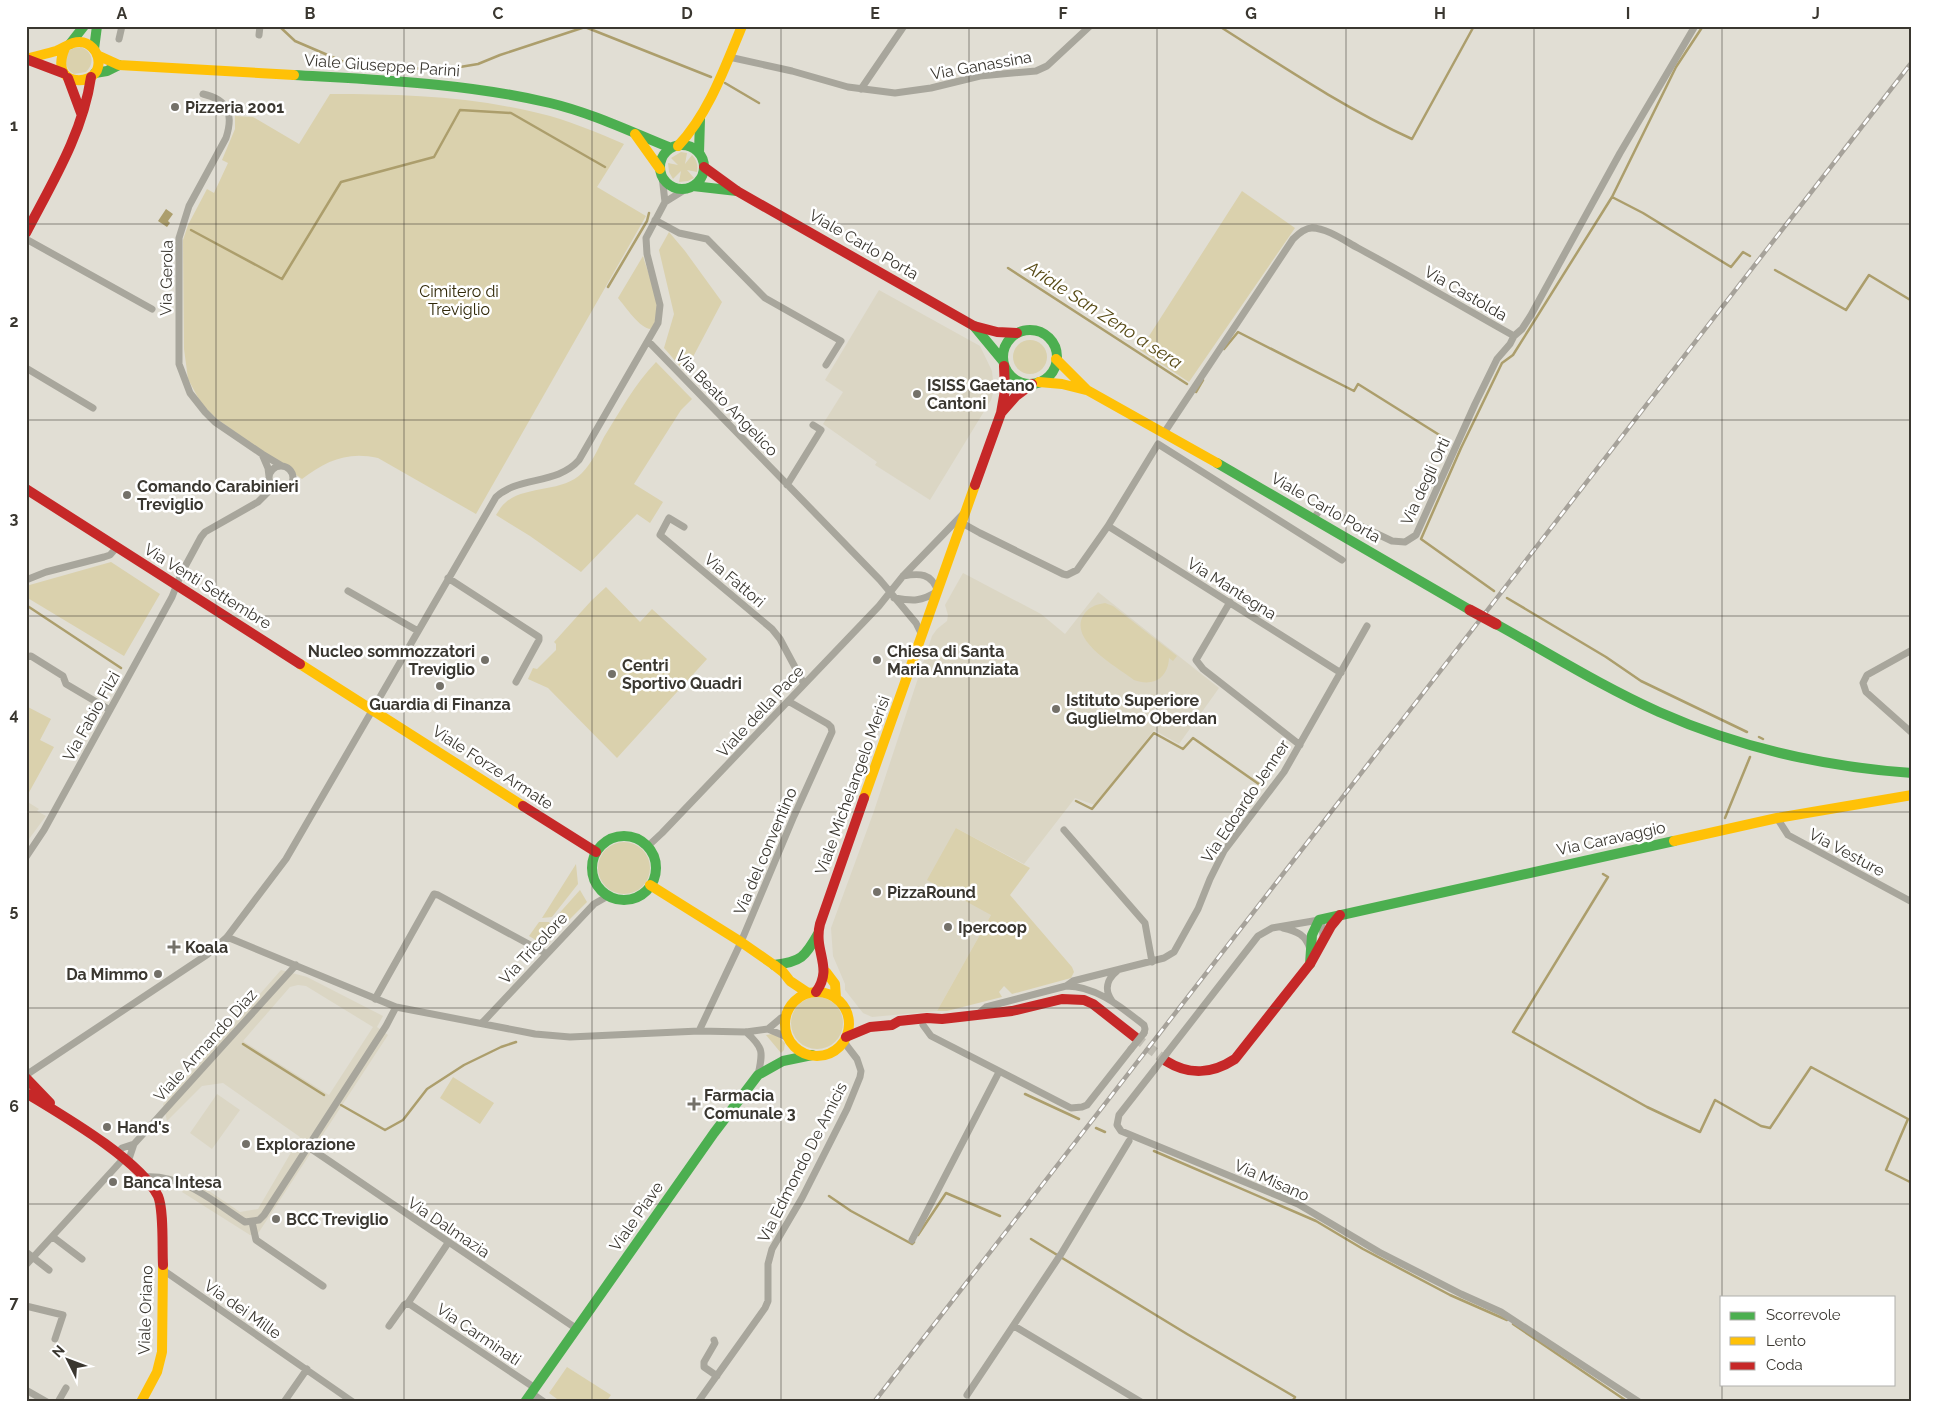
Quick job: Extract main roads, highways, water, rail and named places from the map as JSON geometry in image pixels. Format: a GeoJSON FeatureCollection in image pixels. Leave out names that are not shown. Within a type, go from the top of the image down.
{"type":"FeatureCollection","features":[{"type":"Feature","properties":{"kind":"main road"},"geometry":{"type":"LineString","coordinates":[[81,114],[60,60],[68,46],[84,26]]}},
{"type":"Feature","properties":{"kind":"main road"},"geometry":{"type":"LineString","coordinates":[[26,233],[71,145],[78,127],[93,75],[98,67],[96,26]]}},
{"type":"Feature","properties":{"kind":"main road"},"geometry":{"type":"LineString","coordinates":[[661,173],[663,157],[686,140],[701,115],[742,26]]}},
{"type":"Feature","properties":{"kind":"main road"},"geometry":{"type":"LineString","coordinates":[[26,59],[83,43],[119,65]]}},
{"type":"Feature","properties":{"kind":"main road"},"geometry":{"type":"LineString","coordinates":[[26,59],[79,81],[119,65]]}},
{"type":"Feature","properties":{"kind":"main road","name":"Viale Giuseppe Parini"},"geometry":{"type":"LineString","coordinates":[[119,65],[425,82],[480,89],[551,103],[590,115],[635,134],[675,147]]}},
{"type":"Feature","properties":{"kind":"main road"},"geometry":{"type":"LineString","coordinates":[[689,188],[701,178],[704,167],[699,153],[701,115]]}},
{"type":"Feature","properties":{"kind":"main road"},"geometry":{"type":"LineString","coordinates":[[635,134],[661,173]]}},
{"type":"Feature","properties":{"kind":"main road"},"geometry":{"type":"LineString","coordinates":[[675,147],[689,146],[699,153]]}},
{"type":"Feature","properties":{"kind":"main road","name":"Viale Carlo Porta"},"geometry":{"type":"LineString","coordinates":[[704,167],[737,191],[974,326],[997,332],[1017,333],[1033,330],[1041,332],[1053,343],[1056,359]]}},
{"type":"Feature","properties":{"kind":"main road","name":"Viale Carlo Porta"},"geometry":{"type":"LineString","coordinates":[[661,173],[671,186],[737,191]]}},
{"type":"Feature","properties":{"kind":"main road","name":"Viale Carlo Porta"},"geometry":{"type":"LineString","coordinates":[[974,326],[1004,363],[1012,377],[1018,381],[1062,384],[1088,390],[1314,518],[1470,610],[1626,696],[1696,728],[1768,751],[1812,762],[1858,769],[1912,773]]}},
{"type":"Feature","properties":{"kind":"main road"},"geometry":{"type":"LineString","coordinates":[[1004,363],[1006,345],[1017,333]]}},
{"type":"Feature","properties":{"kind":"main road"},"geometry":{"type":"LineString","coordinates":[[1035,383],[1051,373],[1056,359],[1088,390]]}},
{"type":"Feature","properties":{"kind":"main road","name":"Viale Michelangelo Merisi"},"geometry":{"type":"LineString","coordinates":[[836,998],[837,988],[832,976],[826,972],[819,948],[818,934],[830,893],[1001,413],[1005,390],[1004,363]]}},
{"type":"Feature","properties":{"kind":"main road","name":"Viale Michelangelo Merisi"},"geometry":{"type":"LineString","coordinates":[[1001,413],[1016,396],[1035,383]]}},
{"type":"Feature","properties":{"kind":"main road","name":"Via Venti Settembre"},"geometry":{"type":"LineString","coordinates":[[26,489],[373,709]]}},
{"type":"Feature","properties":{"kind":"main road","name":"Viale Forze Armate"},"geometry":{"type":"LineString","coordinates":[[373,709],[596,852]]}},
{"type":"Feature","properties":{"kind":"main road","name":"Via Caravaggio"},"geometry":{"type":"LineString","coordinates":[[1310,964],[1312,935],[1319,920],[1778,818],[1912,795]]}},
{"type":"Feature","properties":{"kind":"main road"},"geometry":{"type":"LineString","coordinates":[[620,836],[634,838],[648,846],[655,865],[655,874],[650,886],[641,894],[630,899],[617,899],[608,896],[600,889],[593,876],[592,862],[596,852],[606,841],[620,836]]}},
{"type":"Feature","properties":{"kind":"main road"},"geometry":{"type":"LineString","coordinates":[[650,886],[741,942],[783,972],[790,981],[812,993],[823,992],[836,998],[848,1016],[848,1030],[840,1046],[827,1054],[812,1055],[798,1049],[791,1041],[786,1032],[786,1017],[792,1004],[790,981]]}},
{"type":"Feature","properties":{"kind":"main road"},"geometry":{"type":"LineString","coordinates":[[1166,1057],[1184,1071],[1200,1073],[1215,1070],[1229,1063],[1240,1054],[1310,964],[1330,924],[1340,915]]}},
{"type":"Feature","properties":{"kind":"main road"},"geometry":{"type":"LineString","coordinates":[[774,965],[792,963],[804,958],[818,934]]}},
{"type":"Feature","properties":{"kind":"main road"},"geometry":{"type":"LineString","coordinates":[[792,1004],[812,993],[824,982],[826,972]]}},
{"type":"Feature","properties":{"kind":"main road"},"geometry":{"type":"LineString","coordinates":[[845,1038],[870,1027],[892,1025],[902,1021],[977,1015],[1027,1008],[1062,999],[1084,1000],[1093,1004],[1139,1035]]}},
{"type":"Feature","properties":{"kind":"main road"},"geometry":{"type":"LineString","coordinates":[[848,1016],[870,1027]]}},
{"type":"Feature","properties":{"kind":"main road"},"geometry":{"type":"LineString","coordinates":[[892,1025],[898,1028],[923,1025],[938,1023],[942,1019]]}},
{"type":"Feature","properties":{"kind":"main road"},"geometry":{"type":"LineString","coordinates":[[783,1061],[791,1041]]}},
{"type":"Feature","properties":{"kind":"main road","name":"Viale Piave"},"geometry":{"type":"LineString","coordinates":[[530,1394],[714,1133],[758,1075],[783,1061],[812,1055]]}},
{"type":"Feature","properties":{"kind":"main road"},"geometry":{"type":"LineString","coordinates":[[26,1076],[60,1113]]}},
{"type":"Feature","properties":{"kind":"main road"},"geometry":{"type":"LineString","coordinates":[[26,1093],[60,1113]]}},
{"type":"Feature","properties":{"kind":"main road","name":"Viale Oriano"},"geometry":{"type":"LineString","coordinates":[[60,1113],[123,1158],[143,1177],[158,1197],[161,1214],[163,1270],[162,1352],[157,1372],[141,1402]]}},
{"type":"Feature","properties":{"kind":"waterway","name":"Ariale San Zeno a sera"},"geometry":{"type":"LineString","coordinates":[[279,26],[295,41],[351,65],[442,70],[478,64],[585,27],[711,77]]}},
{"type":"Feature","properties":{"kind":"waterway"},"geometry":{"type":"LineString","coordinates":[[1219,26],[1338,100],[1412,139],[1474,26]]}},
{"type":"Feature","properties":{"kind":"waterway"},"geometry":{"type":"LineString","coordinates":[[1494,591],[1421,539],[1461,448],[1502,363],[1513,355],[1612,197],[1676,67],[1703,26]]}},
{"type":"Feature","properties":{"kind":"waterway","name":"Ariale San Zeno a sera"},"geometry":{"type":"LineString","coordinates":[[725,83],[759,103]]}},
{"type":"Feature","properties":{"kind":"waterway"},"geometry":{"type":"LineString","coordinates":[[191,230],[282,279],[341,182],[434,157],[460,110],[511,113],[605,167]]}},
{"type":"Feature","properties":{"kind":"waterway"},"geometry":{"type":"LineString","coordinates":[[1612,197],[1643,213],[1731,267],[1743,252],[1750,256]]}},
{"type":"Feature","properties":{"kind":"waterway"},"geometry":{"type":"LineString","coordinates":[[608,287],[647,221],[649,213]]}},
{"type":"Feature","properties":{"kind":"waterway","name":"Ariale San Zeno a sera"},"geometry":{"type":"LineString","coordinates":[[1008,268],[1187,384]]}},
{"type":"Feature","properties":{"kind":"waterway"},"geometry":{"type":"LineString","coordinates":[[1775,270],[1846,310],[1869,275],[1912,301]]}},
{"type":"Feature","properties":{"kind":"waterway","name":"Ariale San Zeno a sera"},"geometry":{"type":"LineString","coordinates":[[1224,349],[1238,332],[1354,391],[1358,384],[1449,441]]}},
{"type":"Feature","properties":{"kind":"waterway","name":"Ariale San Zeno a sera"},"geometry":{"type":"LineString","coordinates":[[1196,392],[1203,380]]}},
{"type":"Feature","properties":{"kind":"waterway"},"geometry":{"type":"LineString","coordinates":[[1507,598],[1606,657],[1641,681],[1747,732]]}},
{"type":"Feature","properties":{"kind":"waterway"},"geometry":{"type":"LineString","coordinates":[[26,605],[121,668]]}},
{"type":"Feature","properties":{"kind":"waterway"},"geometry":{"type":"LineString","coordinates":[[1076,801],[1092,809],[1154,733],[1183,749],[1193,738],[1263,787]]}},
{"type":"Feature","properties":{"kind":"waterway"},"geometry":{"type":"LineString","coordinates":[[1759,737],[1763,739]]}},
{"type":"Feature","properties":{"kind":"waterway"},"geometry":{"type":"LineString","coordinates":[[1725,818],[1750,757]]}},
{"type":"Feature","properties":{"kind":"waterway"},"geometry":{"type":"LineString","coordinates":[[1603,874],[1608,877],[1513,1032],[1647,1107],[1700,1132],[1715,1100],[1761,1126],[1770,1128],[1811,1067],[1908,1119],[1886,1170],[1912,1183]]}},
{"type":"Feature","properties":{"kind":"waterway"},"geometry":{"type":"LineString","coordinates":[[341,1105],[385,1130],[403,1120],[427,1089],[464,1065],[516,1042]]}},
{"type":"Feature","properties":{"kind":"waterway"},"geometry":{"type":"LineString","coordinates":[[243,1044],[324,1095]]}},
{"type":"Feature","properties":{"kind":"waterway"},"geometry":{"type":"LineString","coordinates":[[1025,1094],[1079,1119]]}},
{"type":"Feature","properties":{"kind":"waterway"},"geometry":{"type":"LineString","coordinates":[[1096,1128],[1105,1132]]}},
{"type":"Feature","properties":{"kind":"waterway"},"geometry":{"type":"LineString","coordinates":[[1154,1151],[1316,1221],[1363,1249],[1450,1295],[1507,1320]]}},
{"type":"Feature","properties":{"kind":"waterway"},"geometry":{"type":"LineString","coordinates":[[918,1235],[946,1193],[1000,1216]]}},
{"type":"Feature","properties":{"kind":"waterway"},"geometry":{"type":"LineString","coordinates":[[829,1196],[851,1211],[912,1244],[914,1242]]}},
{"type":"Feature","properties":{"kind":"waterway"},"geometry":{"type":"LineString","coordinates":[[1031,1239],[1295,1397],[1292,1402]]}},
{"type":"Feature","properties":{"kind":"waterway"},"geometry":{"type":"LineString","coordinates":[[1513,1324],[1628,1402]]}},
{"type":"Feature","properties":{"kind":"tunnel"},"geometry":{"type":"LineString","coordinates":[[1135,1037],[1166,1061]]}},
{"type":"Feature","properties":{"kind":"railway"},"geometry":{"type":"LineString","coordinates":[[874,1402],[1912,62]]}},
{"type":"Feature","properties":{"kind":"place","name":"Pizzeria 2001"},"geometry":{"type":"Point","coordinates":[175,107]}},
{"type":"Feature","properties":{"kind":"place","name":"ISISS Gaetano Cantoni"},"geometry":{"type":"Point","coordinates":[917,394]}},
{"type":"Feature","properties":{"kind":"place","name":"Comando Carabinieri Treviglio"},"geometry":{"type":"Point","coordinates":[127,495]}},
{"type":"Feature","properties":{"kind":"place","name":"Nucleo sommozzatori Treviglio"},"geometry":{"type":"Point","coordinates":[485,660]}},
{"type":"Feature","properties":{"kind":"place","name":"Chiesa di Santa Maria Annunziata"},"geometry":{"type":"Point","coordinates":[877,660]}},
{"type":"Feature","properties":{"kind":"place","name":"Centri Sportivo Quadri"},"geometry":{"type":"Point","coordinates":[612,674]}},
{"type":"Feature","properties":{"kind":"place","name":"Guardia di Finanza"},"geometry":{"type":"Point","coordinates":[440,686]}},
{"type":"Feature","properties":{"kind":"place","name":"Istituto Superiore Guglielmo Oberdan"},"geometry":{"type":"Point","coordinates":[1056,709]}},
{"type":"Feature","properties":{"kind":"place","name":"PizzaRound"},"geometry":{"type":"Point","coordinates":[877,892]}},
{"type":"Feature","properties":{"kind":"place","name":"Ipercoop"},"geometry":{"type":"Point","coordinates":[948,927]}},
{"type":"Feature","properties":{"kind":"place","name":"Koala"},"geometry":{"type":"Point","coordinates":[174,947]}},
{"type":"Feature","properties":{"kind":"place","name":"Da Mimmo"},"geometry":{"type":"Point","coordinates":[158,974]}},
{"type":"Feature","properties":{"kind":"place","name":"Farmacia Comunale 3"},"geometry":{"type":"Point","coordinates":[694,1104]}},
{"type":"Feature","properties":{"kind":"place","name":"Hand's"},"geometry":{"type":"Point","coordinates":[107,1127]}},
{"type":"Feature","properties":{"kind":"place","name":"Explorazione"},"geometry":{"type":"Point","coordinates":[246,1144]}},
{"type":"Feature","properties":{"kind":"place","name":"Banca Intesa"},"geometry":{"type":"Point","coordinates":[113,1182]}},
{"type":"Feature","properties":{"kind":"place","name":"BCC Treviglio"},"geometry":{"type":"Point","coordinates":[276,1219]}},
{"type":"Feature","properties":{"kind":"park label","name":"Cimitero di Treviglio"},"geometry":{"type":"Point","coordinates":[459,300]}}]}
